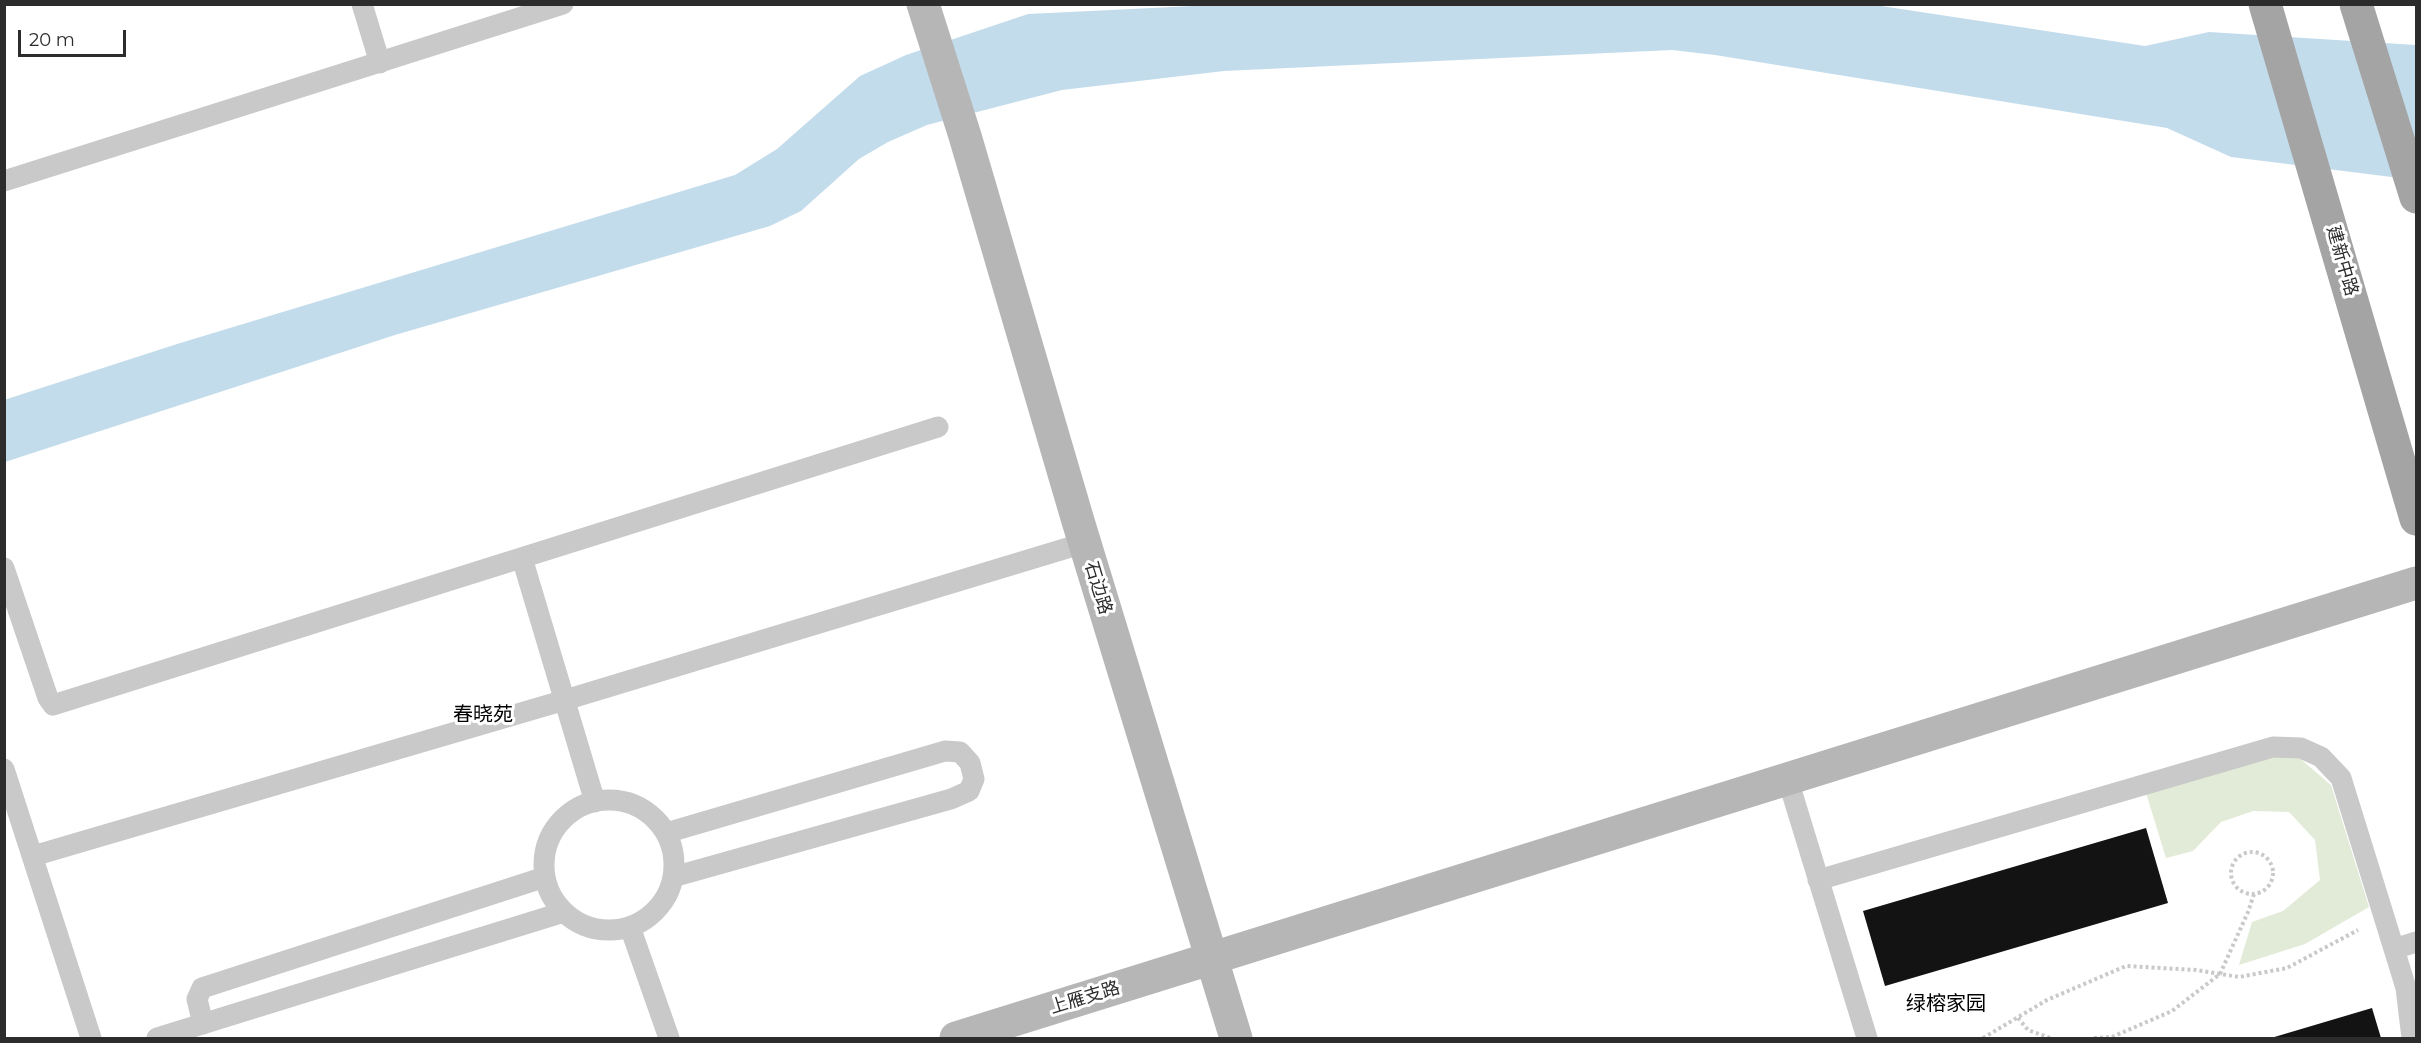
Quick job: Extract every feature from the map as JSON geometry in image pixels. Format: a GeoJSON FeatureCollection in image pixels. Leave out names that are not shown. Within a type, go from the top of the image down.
{"type":"FeatureCollection","features":[{"type":"Feature","properties":{"kind":"main road"},"geometry":{"type":"LineString","coordinates":[[2356,4],[2412,184]]}},
{"type":"Feature","properties":{"kind":"main road","name":"建新中路"},"geometry":{"type":"LineString","coordinates":[[2269,18],[2416,519]]}},
{"type":"Feature","properties":{"kind":"street","name":"石边路"},"geometry":{"type":"LineString","coordinates":[[924,10],[965,136],[1084,543],[1236,1038]]}},
{"type":"Feature","properties":{"kind":"street","name":"上雁支路"},"geometry":{"type":"LineString","coordinates":[[956,1038],[2416,583]]}},
{"type":"Feature","properties":{"kind":"lane"},"geometry":{"type":"LineString","coordinates":[[362,4],[380,63]]}},
{"type":"Feature","properties":{"kind":"lane"},"geometry":{"type":"LineString","coordinates":[[4,181],[563,4]]}},
{"type":"Feature","properties":{"kind":"lane"},"geometry":{"type":"LineString","coordinates":[[4,568],[48,698],[53,705],[939,427]]}},
{"type":"Feature","properties":{"kind":"lane"},"geometry":{"type":"LineString","coordinates":[[33,856],[565,700],[1084,543]]}},
{"type":"Feature","properties":{"kind":"lane"},"geometry":{"type":"LineString","coordinates":[[522,558],[595,802]]}},
{"type":"Feature","properties":{"kind":"lane"},"geometry":{"type":"LineString","coordinates":[[1818,880],[2273,747],[2301,748],[2321,758],[2341,778],[2406,987],[2412,1038]]}},
{"type":"Feature","properties":{"kind":"lane"},"geometry":{"type":"LineString","coordinates":[[666,833],[945,751],[960,752],[970,763],[974,779],[969,791],[951,799],[673,877]]}},
{"type":"Feature","properties":{"kind":"lane"},"geometry":{"type":"LineString","coordinates":[[4,769],[91,1038]]}},
{"type":"Feature","properties":{"kind":"lane"},"geometry":{"type":"LineString","coordinates":[[1788,780],[1867,1038]]}},
{"type":"Feature","properties":{"kind":"lane"},"geometry":{"type":"LineString","coordinates":[[609,800],[632,804],[651,815],[666,833],[673,854],[673,877],[665,898],[650,916],[630,927],[610,930],[590,927],[571,918],[556,904],[547,887],[543,867],[546,846],[555,828],[569,813],[587,803],[609,800]]}},
{"type":"Feature","properties":{"kind":"lane"},"geometry":{"type":"LineString","coordinates":[[203,1024],[197,999],[202,988],[545,877]]}},
{"type":"Feature","properties":{"kind":"lane"},"geometry":{"type":"LineString","coordinates":[[157,1038],[564,912]]}},
{"type":"Feature","properties":{"kind":"lane"},"geometry":{"type":"LineString","coordinates":[[630,927],[669,1038]]}},
{"type":"Feature","properties":{"kind":"lane"},"geometry":{"type":"LineString","coordinates":[[2394,949],[2416,942]]}},
{"type":"Feature","properties":{"kind":"path"},"geometry":{"type":"LineString","coordinates":[[2094,1038],[2112,1037],[2172,1011],[2220,974],[2254,894],[2267,888],[2274,875],[2273,868],[2265,856],[2252,852],[2239,857],[2232,868],[2231,875],[2236,887],[2254,894]]}},
{"type":"Feature","properties":{"kind":"path"},"geometry":{"type":"LineString","coordinates":[[1983,1038],[2047,1000],[2126,966],[2239,977],[2287,968],[2336,943],[2384,914]]}},
{"type":"Feature","properties":{"kind":"path"},"geometry":{"type":"LineString","coordinates":[[2018,1018],[2028,1030],[2050,1038]]}},
{"type":"Feature","properties":{"kind":"green space"},"geometry":{"type":"Polygon","coordinates":[[[2282,755],[2297,756],[2331,785],[2369,907],[2305,944],[2239,965],[2252,922],[2283,911],[2320,880],[2315,840],[2289,812],[2253,811],[2221,822],[2193,851],[2166,858],[2146,793],[2282,755]]]}},
{"type":"Feature","properties":{"kind":"water"},"geometry":{"type":"Polygon","coordinates":[[[1234,4],[1868,4],[2145,46],[2209,32],[2416,45],[2416,180],[2231,157],[2167,128],[1672,50],[1224,71],[1062,90],[927,125],[888,142],[859,159],[801,211],[770,226],[395,335],[5,462],[4,400],[177,344],[735,175],[777,149],[860,76],[906,55],[1028,14],[1234,4]]]}},
{"type":"Feature","properties":{"kind":"building"},"geometry":{"type":"Polygon","coordinates":[[[2146,828],[2168,903],[1885,986],[1863,911],[2146,828]]]}},
{"type":"Feature","properties":{"kind":"building"},"geometry":{"type":"Polygon","coordinates":[[[2372,1008],[2381,1038],[2271,1038],[2372,1008]]]}},
{"type":"Feature","properties":{"kind":"district","name":"春晓苑"},"geometry":{"type":"Point","coordinates":[483,715]}},
{"type":"Feature","properties":{"kind":"district","name":"绿榕家园"},"geometry":{"type":"Point","coordinates":[1946,1004]}}]}
